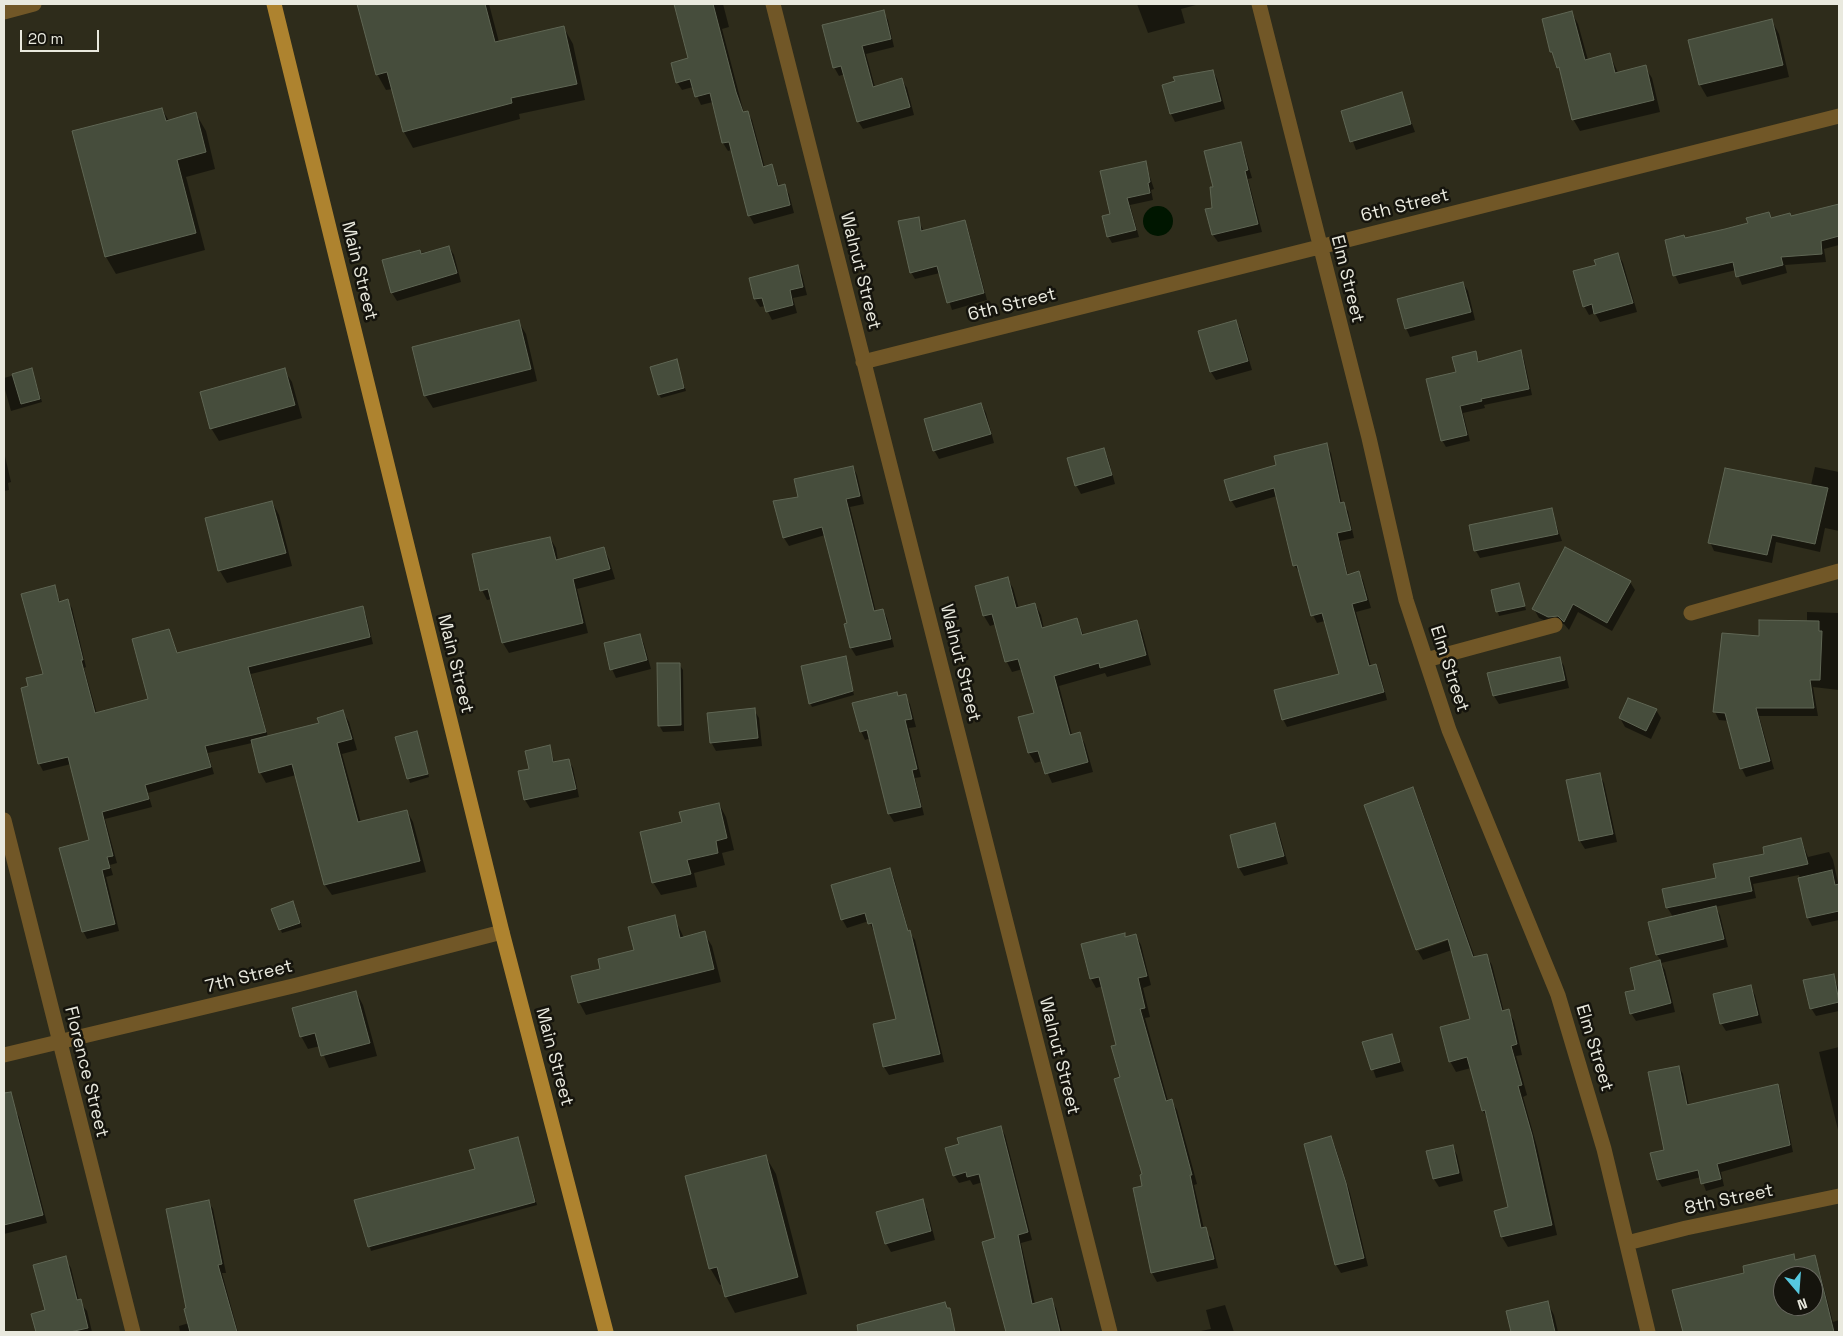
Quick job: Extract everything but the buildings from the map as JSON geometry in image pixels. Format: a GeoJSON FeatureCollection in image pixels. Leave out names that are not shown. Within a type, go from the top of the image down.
{"type":"FeatureCollection","features":[{"type":"Feature","properties":{"kind":"main road","name":"Main Street"},"geometry":{"type":"LineString","coordinates":[[274,4],[502,932],[606,1332]]}},
{"type":"Feature","properties":{"kind":"street"},"geometry":{"type":"LineString","coordinates":[[4,12],[34,4]]}},
{"type":"Feature","properties":{"kind":"street","name":"Walnut Street"},"geometry":{"type":"LineString","coordinates":[[774,4],[863,362],[1110,1332]]}},
{"type":"Feature","properties":{"kind":"street","name":"Elm Street"},"geometry":{"type":"LineString","coordinates":[[1259,4],[1370,443],[1406,600],[1449,730],[1558,995],[1596,1120],[1648,1332]]}},
{"type":"Feature","properties":{"kind":"street","name":"6th Street"},"geometry":{"type":"LineString","coordinates":[[863,362],[1839,116]]}},
{"type":"Feature","properties":{"kind":"street"},"geometry":{"type":"LineString","coordinates":[[1691,612],[1839,571]]}},
{"type":"Feature","properties":{"kind":"street"},"geometry":{"type":"LineString","coordinates":[[1426,660],[1555,625]]}},
{"type":"Feature","properties":{"kind":"street","name":"Florence Street"},"geometry":{"type":"LineString","coordinates":[[4,820],[133,1332]]}},
{"type":"Feature","properties":{"kind":"street","name":"7th Street"},"geometry":{"type":"LineString","coordinates":[[4,1055],[502,932]]}},
{"type":"Feature","properties":{"kind":"street","name":"8th Street"},"geometry":{"type":"LineString","coordinates":[[1627,1243],[1686,1228],[1839,1196]]}},
{"type":"Feature","properties":{"kind":"shaded area"},"geometry":{"type":"Polygon","coordinates":[[[1158,206],[1169,210],[1173,221],[1169,232],[1158,236],[1147,232],[1143,221],[1147,210],[1158,206]]]}}]}
